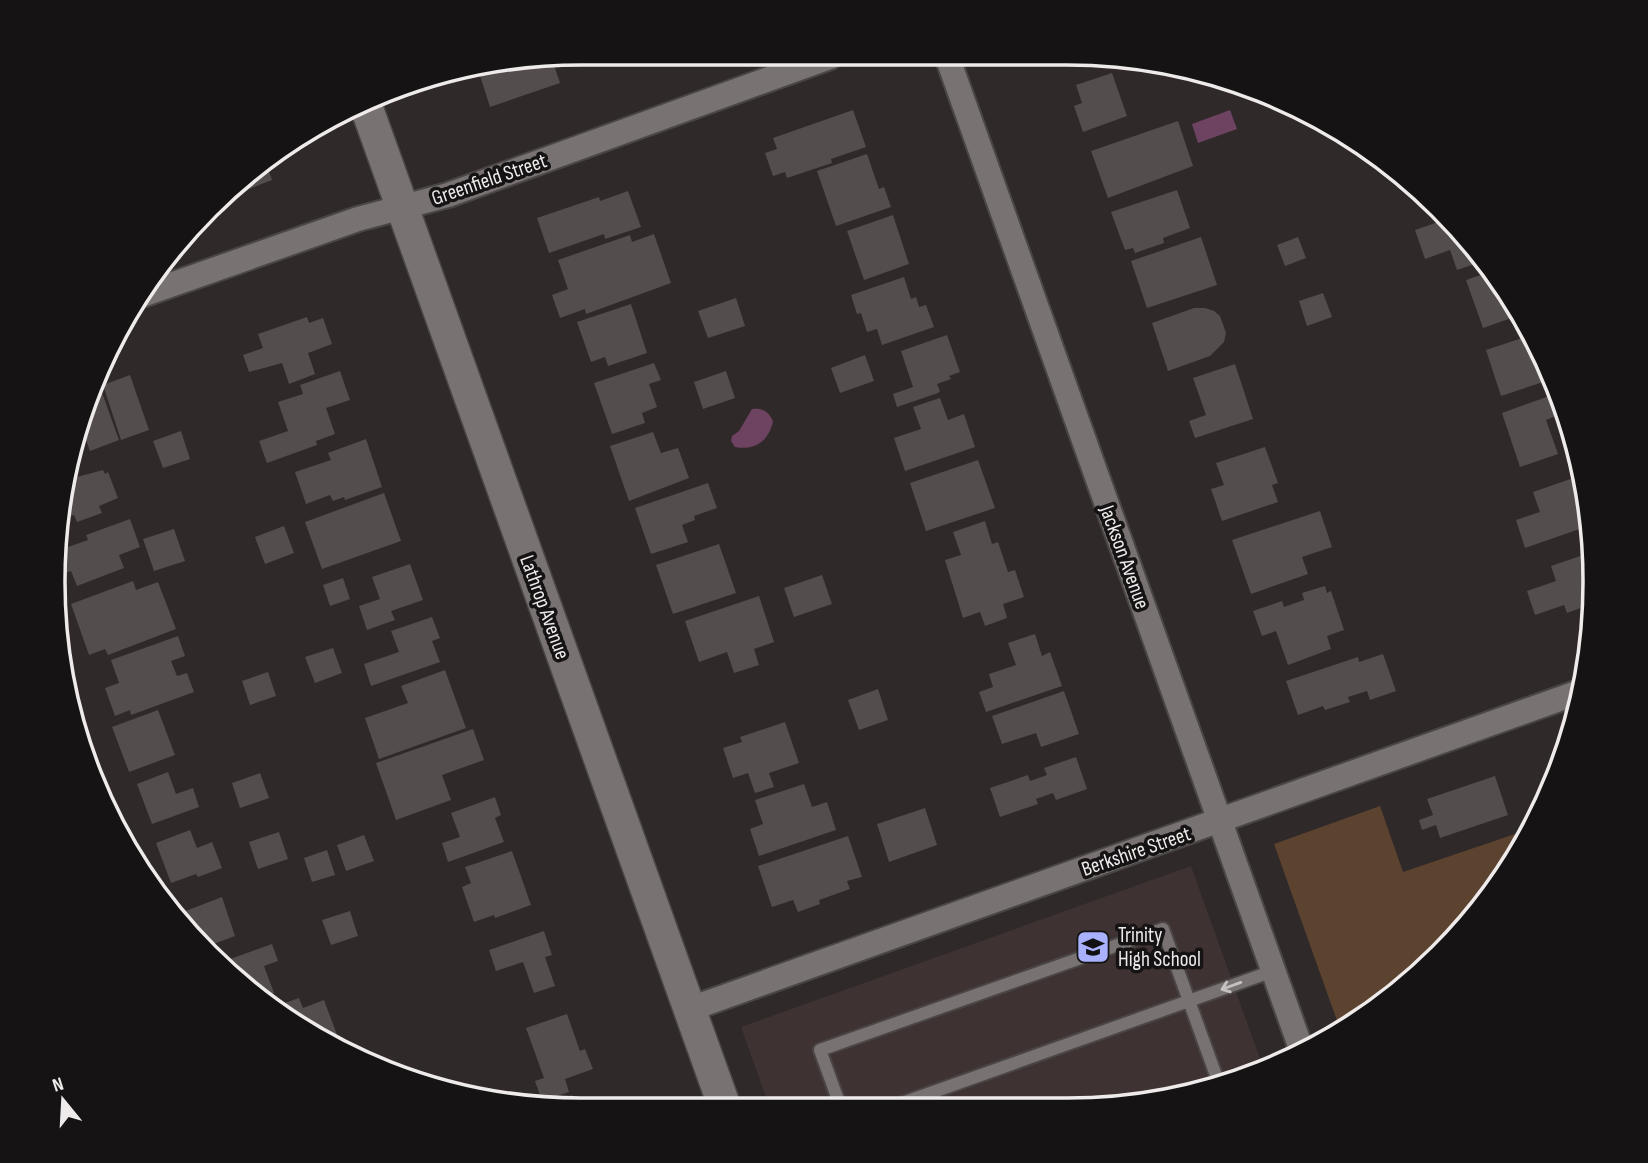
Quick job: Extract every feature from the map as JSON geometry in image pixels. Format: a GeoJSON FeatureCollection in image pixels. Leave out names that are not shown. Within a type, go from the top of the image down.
{"type":"FeatureCollection","features":[{"type":"Feature","properties":{"kind":"street","name":"Greenfield Street"},"geometry":{"type":"LineString","coordinates":[[154,291],[358,219],[455,193],[809,65]]}},
{"type":"Feature","properties":{"kind":"street","name":"Jackson Avenue"},"geometry":{"type":"LineString","coordinates":[[950,65],[1299,1043]]}},
{"type":"Feature","properties":{"kind":"street","name":"Lathrop Avenue"},"geometry":{"type":"LineString","coordinates":[[368,111],[721,1098]]}},
{"type":"Feature","properties":{"kind":"street","name":"Berkshire Street"},"geometry":{"type":"LineString","coordinates":[[690,1009],[1570,695]]}},
{"type":"Feature","properties":{"kind":"lane"},"geometry":{"type":"LineString","coordinates":[[837,1098],[820,1050],[1163,929],[1216,1076]]}},
{"type":"Feature","properties":{"kind":"lane"},"geometry":{"type":"LineString","coordinates":[[916,1098],[1273,971]]}},
{"type":"Feature","properties":{"kind":"shaded area"},"geometry":{"type":"Polygon","coordinates":[[[1230,110],[1237,129],[1198,143],[1192,124],[1230,110]]]}},
{"type":"Feature","properties":{"kind":"shaded area"},"geometry":{"type":"Polygon","coordinates":[[[752,409],[767,413],[773,421],[771,428],[755,446],[735,447],[731,441],[732,436],[739,431],[752,409]]]}},
{"type":"Feature","properties":{"kind":"shaded area"},"geometry":{"type":"Polygon","coordinates":[[[1380,806],[1403,872],[1515,834],[1516,837],[1476,896],[1432,947],[1381,991],[1337,1021],[1274,844],[1380,806]]]}},
{"type":"Feature","properties":{"kind":"shaded area","name":"Trinity High School"},"geometry":{"type":"Polygon","coordinates":[[[1191,866],[1261,1060],[1200,1081],[1134,1094],[1100,1097],[766,1098],[741,1027],[1191,866]]]}},
{"type":"Feature","properties":{"kind":"building"},"geometry":{"type":"Polygon","coordinates":[[[554,66],[560,83],[490,107],[480,75],[554,66]]]}},
{"type":"Feature","properties":{"kind":"building"},"geometry":{"type":"Polygon","coordinates":[[[1112,73],[1127,116],[1083,132],[1074,106],[1082,103],[1076,85],[1112,73]]]}},
{"type":"Feature","properties":{"kind":"building"},"geometry":{"type":"Polygon","coordinates":[[[853,110],[866,147],[831,159],[832,163],[787,178],[785,172],[773,176],[765,153],[777,149],[773,138],[853,110]]]}},
{"type":"Feature","properties":{"kind":"building"},"geometry":{"type":"Polygon","coordinates":[[[1178,121],[1193,166],[1108,198],[1091,151],[1178,121]]]}},
{"type":"Feature","properties":{"kind":"building"},"geometry":{"type":"Polygon","coordinates":[[[867,154],[879,189],[884,187],[891,207],[836,226],[817,171],[867,154]]]}},
{"type":"Feature","properties":{"kind":"building"},"geometry":{"type":"Polygon","coordinates":[[[269,171],[272,180],[243,191],[269,171]]]}},
{"type":"Feature","properties":{"kind":"building"},"geometry":{"type":"Polygon","coordinates":[[[1177,190],[1190,228],[1163,238],[1164,243],[1135,253],[1133,248],[1125,250],[1111,212],[1177,190]]]}},
{"type":"Feature","properties":{"kind":"building"},"geometry":{"type":"Polygon","coordinates":[[[628,191],[641,227],[605,239],[604,234],[549,253],[537,218],[599,197],[600,201],[628,191]]]}},
{"type":"Feature","properties":{"kind":"building"},"geometry":{"type":"Polygon","coordinates":[[[893,215],[909,264],[864,280],[847,231],[893,215]]]}},
{"type":"Feature","properties":{"kind":"building"},"geometry":{"type":"Polygon","coordinates":[[[1438,222],[1474,264],[1457,270],[1450,250],[1425,259],[1415,230],[1438,222]]]}},
{"type":"Feature","properties":{"kind":"building"},"geometry":{"type":"Polygon","coordinates":[[[654,234],[671,283],[586,314],[585,309],[560,318],[552,295],[568,289],[558,260],[630,235],[632,242],[654,234]]]}},
{"type":"Feature","properties":{"kind":"building"},"geometry":{"type":"Polygon","coordinates":[[[1201,237],[1217,285],[1147,308],[1131,261],[1201,237]]]}},
{"type":"Feature","properties":{"kind":"building"},"geometry":{"type":"Polygon","coordinates":[[[1298,237],[1306,258],[1285,266],[1277,245],[1298,237]]]}},
{"type":"Feature","properties":{"kind":"building"},"geometry":{"type":"Polygon","coordinates":[[[1482,275],[1511,318],[1483,328],[1466,280],[1482,275]]]}},
{"type":"Feature","properties":{"kind":"building"},"geometry":{"type":"Polygon","coordinates":[[[904,277],[911,299],[916,297],[919,307],[926,305],[934,327],[882,345],[877,329],[867,332],[851,295],[904,277]]]}},
{"type":"Feature","properties":{"kind":"building"},"geometry":{"type":"Polygon","coordinates":[[[1323,293],[1332,317],[1307,326],[1299,301],[1323,293]]]}},
{"type":"Feature","properties":{"kind":"building"},"geometry":{"type":"Polygon","coordinates":[[[736,298],[745,326],[708,338],[698,311],[736,298]]]}},
{"type":"Feature","properties":{"kind":"building"},"geometry":{"type":"Polygon","coordinates":[[[631,304],[647,353],[608,366],[605,357],[591,362],[577,322],[631,304]]]}},
{"type":"Feature","properties":{"kind":"building"},"geometry":{"type":"Polygon","coordinates":[[[1194,308],[1205,308],[1220,316],[1226,333],[1224,342],[1210,356],[1168,371],[1152,323],[1194,308]]]}},
{"type":"Feature","properties":{"kind":"building"},"geometry":{"type":"Polygon","coordinates":[[[307,317],[309,323],[323,318],[332,344],[308,353],[315,374],[289,384],[282,363],[249,372],[243,355],[263,348],[258,334],[307,317]]]}},
{"type":"Feature","properties":{"kind":"building"},"geometry":{"type":"Polygon","coordinates":[[[947,335],[960,372],[937,384],[940,391],[938,393],[897,407],[893,394],[913,387],[901,351],[947,335]]]}},
{"type":"Feature","properties":{"kind":"building"},"geometry":{"type":"Polygon","coordinates":[[[1522,338],[1543,382],[1501,396],[1486,350],[1522,338]]]}},
{"type":"Feature","properties":{"kind":"building"},"geometry":{"type":"Polygon","coordinates":[[[865,355],[874,381],[840,393],[831,368],[865,355]]]}},
{"type":"Feature","properties":{"kind":"building"},"geometry":{"type":"Polygon","coordinates":[[[654,363],[661,380],[649,384],[657,407],[642,413],[645,423],[612,434],[594,383],[654,363]]]}},
{"type":"Feature","properties":{"kind":"building"},"geometry":{"type":"Polygon","coordinates":[[[1235,364],[1253,419],[1195,438],[1189,421],[1206,415],[1193,378],[1235,364]]]}},
{"type":"Feature","properties":{"kind":"building"},"geometry":{"type":"Polygon","coordinates":[[[340,371],[350,400],[326,408],[335,434],[316,441],[317,445],[267,463],[259,441],[288,431],[278,402],[303,394],[300,385],[340,371]]]}},
{"type":"Feature","properties":{"kind":"building"},"geometry":{"type":"Polygon","coordinates":[[[726,371],[735,398],[703,409],[694,382],[726,371]]]}},
{"type":"Feature","properties":{"kind":"building"},"geometry":{"type":"Polygon","coordinates":[[[130,375],[149,430],[121,440],[104,385],[130,375]]]}},
{"type":"Feature","properties":{"kind":"building"},"geometry":{"type":"Polygon","coordinates":[[[101,391],[119,440],[90,451],[85,438],[101,391]]]}},
{"type":"Feature","properties":{"kind":"building"},"geometry":{"type":"Polygon","coordinates":[[[1549,396],[1556,416],[1546,420],[1558,454],[1520,467],[1502,413],[1549,396]]]}},
{"type":"Feature","properties":{"kind":"building"},"geometry":{"type":"Polygon","coordinates":[[[940,398],[948,420],[964,414],[975,447],[905,471],[894,438],[921,429],[913,407],[940,398]]]}},
{"type":"Feature","properties":{"kind":"building"},"geometry":{"type":"Polygon","coordinates":[[[181,431],[190,459],[163,468],[153,441],[181,431]]]}},
{"type":"Feature","properties":{"kind":"building"},"geometry":{"type":"Polygon","coordinates":[[[653,432],[661,453],[678,448],[689,478],[629,501],[610,446],[653,432]]]}},
{"type":"Feature","properties":{"kind":"building"},"geometry":{"type":"Polygon","coordinates":[[[366,439],[382,487],[345,500],[344,497],[333,501],[330,495],[306,504],[295,472],[331,460],[328,453],[366,439]]]}},
{"type":"Feature","properties":{"kind":"building"},"geometry":{"type":"Polygon","coordinates":[[[1265,447],[1278,483],[1272,485],[1278,502],[1222,521],[1211,489],[1224,485],[1216,463],[1265,447]]]}},
{"type":"Feature","properties":{"kind":"building"},"geometry":{"type":"Polygon","coordinates":[[[978,460],[995,508],[926,531],[910,483],[978,460]]]}},
{"type":"Feature","properties":{"kind":"building"},"geometry":{"type":"Polygon","coordinates":[[[103,470],[105,474],[108,472],[118,498],[99,506],[102,513],[77,522],[74,515],[69,517],[76,477],[103,470]]]}},
{"type":"Feature","properties":{"kind":"building"},"geometry":{"type":"Polygon","coordinates":[[[1572,478],[1580,529],[1525,548],[1516,520],[1540,512],[1533,492],[1572,478]]]}},
{"type":"Feature","properties":{"kind":"building"},"geometry":{"type":"Polygon","coordinates":[[[708,483],[717,508],[694,516],[695,520],[682,525],[688,542],[651,554],[635,508],[708,483]]]}},
{"type":"Feature","properties":{"kind":"building"},"geometry":{"type":"Polygon","coordinates":[[[384,493],[401,541],[322,569],[305,522],[384,493]]]}},
{"type":"Feature","properties":{"kind":"building"},"geometry":{"type":"Polygon","coordinates":[[[1320,511],[1332,547],[1302,557],[1308,574],[1251,594],[1232,540],[1320,511]]]}},
{"type":"Feature","properties":{"kind":"building"},"geometry":{"type":"Polygon","coordinates":[[[130,519],[140,547],[119,555],[124,568],[77,586],[71,571],[65,573],[66,548],[88,540],[86,535],[130,519]]]}},
{"type":"Feature","properties":{"kind":"building"},"geometry":{"type":"Polygon","coordinates":[[[985,521],[992,544],[998,542],[1008,572],[1015,570],[1024,597],[1003,604],[1007,618],[985,626],[980,612],[963,618],[945,560],[961,555],[953,532],[985,521]]]}},
{"type":"Feature","properties":{"kind":"building"},"geometry":{"type":"Polygon","coordinates":[[[284,526],[294,553],[265,564],[255,537],[284,526]]]}},
{"type":"Feature","properties":{"kind":"building"},"geometry":{"type":"Polygon","coordinates":[[[174,529],[185,561],[154,571],[143,539],[174,529]]]}},
{"type":"Feature","properties":{"kind":"building"},"geometry":{"type":"Polygon","coordinates":[[[719,544],[736,593],[673,614],[656,565],[719,544]]]}},
{"type":"Feature","properties":{"kind":"building"},"geometry":{"type":"Polygon","coordinates":[[[1582,555],[1582,607],[1567,613],[1564,605],[1535,615],[1527,591],[1556,581],[1551,566],[1582,555]]]}},
{"type":"Feature","properties":{"kind":"building"},"geometry":{"type":"Polygon","coordinates":[[[410,564],[423,600],[391,611],[395,620],[367,630],[359,606],[380,599],[372,577],[410,564]]]}},
{"type":"Feature","properties":{"kind":"building"},"geometry":{"type":"Polygon","coordinates":[[[822,575],[832,604],[794,617],[784,588],[822,575]]]}},
{"type":"Feature","properties":{"kind":"building"},"geometry":{"type":"Polygon","coordinates":[[[343,578],[350,599],[330,606],[323,585],[343,578]]]}},
{"type":"Feature","properties":{"kind":"building"},"geometry":{"type":"Polygon","coordinates":[[[133,581],[136,590],[158,582],[176,629],[108,655],[105,649],[89,655],[71,604],[133,581]]]}},
{"type":"Feature","properties":{"kind":"building"},"geometry":{"type":"Polygon","coordinates":[[[1325,586],[1327,593],[1331,591],[1344,630],[1327,636],[1331,649],[1288,665],[1276,631],[1262,636],[1253,611],[1282,601],[1284,607],[1304,600],[1302,593],[1325,586]]]}},
{"type":"Feature","properties":{"kind":"building"},"geometry":{"type":"Polygon","coordinates":[[[759,596],[774,642],[754,649],[759,665],[734,673],[727,652],[699,662],[685,621],[759,596]]]}},
{"type":"Feature","properties":{"kind":"building"},"geometry":{"type":"Polygon","coordinates":[[[432,617],[440,638],[432,641],[440,662],[371,686],[364,664],[399,652],[391,631],[432,617]]]}},
{"type":"Feature","properties":{"kind":"building"},"geometry":{"type":"Polygon","coordinates":[[[1035,634],[1042,656],[1050,652],[1062,686],[986,712],[979,692],[993,687],[989,674],[1016,665],[1008,643],[1035,634]]]}},
{"type":"Feature","properties":{"kind":"building"},"geometry":{"type":"Polygon","coordinates":[[[178,636],[185,656],[171,661],[177,676],[187,673],[194,692],[131,715],[130,710],[115,716],[105,688],[119,683],[111,660],[178,636]]]}},
{"type":"Feature","properties":{"kind":"building"},"geometry":{"type":"Polygon","coordinates":[[[333,648],[342,673],[315,683],[305,657],[333,648]]]}},
{"type":"Feature","properties":{"kind":"building"},"geometry":{"type":"Polygon","coordinates":[[[1383,654],[1396,691],[1370,700],[1367,691],[1348,697],[1350,702],[1325,710],[1323,706],[1298,715],[1286,681],[1358,657],[1359,662],[1383,654]]]}},
{"type":"Feature","properties":{"kind":"building"},"geometry":{"type":"Polygon","coordinates":[[[445,670],[466,728],[379,759],[365,718],[408,703],[401,686],[445,670]]]}},
{"type":"Feature","properties":{"kind":"building"},"geometry":{"type":"Polygon","coordinates":[[[268,672],[276,696],[250,705],[242,681],[268,672]]]}},
{"type":"Feature","properties":{"kind":"building"},"geometry":{"type":"Polygon","coordinates":[[[878,689],[888,720],[859,730],[848,700],[878,689]]]}},
{"type":"Feature","properties":{"kind":"building"},"geometry":{"type":"Polygon","coordinates":[[[1064,691],[1079,734],[1041,747],[1036,733],[1002,744],[992,716],[1064,691]]]}},
{"type":"Feature","properties":{"kind":"building"},"geometry":{"type":"Polygon","coordinates":[[[158,710],[175,755],[129,772],[112,727],[158,710]]]}},
{"type":"Feature","properties":{"kind":"building"},"geometry":{"type":"Polygon","coordinates":[[[785,722],[799,763],[769,773],[774,787],[755,793],[748,773],[733,778],[723,748],[742,742],[740,737],[785,722]]]}},
{"type":"Feature","properties":{"kind":"building"},"geometry":{"type":"Polygon","coordinates":[[[473,729],[484,760],[442,775],[451,800],[396,820],[376,763],[473,729]]]}},
{"type":"Feature","properties":{"kind":"building"},"geometry":{"type":"Polygon","coordinates":[[[1076,757],[1087,789],[1056,800],[1053,793],[1036,799],[1038,804],[1000,817],[990,788],[1028,775],[1030,781],[1047,775],[1044,768],[1076,757]]]}},
{"type":"Feature","properties":{"kind":"building"},"geometry":{"type":"Polygon","coordinates":[[[168,772],[176,794],[193,788],[199,807],[152,824],[137,784],[168,772]]]}},
{"type":"Feature","properties":{"kind":"building"},"geometry":{"type":"Polygon","coordinates":[[[260,773],[269,798],[240,808],[232,783],[260,773]]]}},
{"type":"Feature","properties":{"kind":"building"},"geometry":{"type":"Polygon","coordinates":[[[1495,776],[1508,815],[1440,838],[1436,825],[1422,830],[1419,820],[1433,815],[1427,799],[1495,776]]]}},
{"type":"Feature","properties":{"kind":"building"},"geometry":{"type":"Polygon","coordinates":[[[804,784],[812,807],[827,802],[836,830],[759,856],[750,829],[763,824],[755,800],[804,784]]]}},
{"type":"Feature","properties":{"kind":"building"},"geometry":{"type":"Polygon","coordinates":[[[495,797],[501,815],[495,818],[504,842],[448,862],[442,843],[460,837],[451,813],[495,797]]]}},
{"type":"Feature","properties":{"kind":"building"},"geometry":{"type":"Polygon","coordinates":[[[925,808],[937,845],[889,862],[877,824],[925,808]]]}},
{"type":"Feature","properties":{"kind":"building"},"geometry":{"type":"Polygon","coordinates":[[[190,830],[197,848],[212,842],[222,868],[171,883],[156,843],[190,830]]]}},
{"type":"Feature","properties":{"kind":"building"},"geometry":{"type":"Polygon","coordinates":[[[279,832],[288,859],[258,869],[249,842],[279,832]]]}},
{"type":"Feature","properties":{"kind":"building"},"geometry":{"type":"Polygon","coordinates":[[[364,835],[374,861],[346,871],[337,845],[364,835]]]}},
{"type":"Feature","properties":{"kind":"building"},"geometry":{"type":"Polygon","coordinates":[[[848,836],[862,877],[847,881],[850,889],[819,900],[820,904],[798,912],[793,900],[772,907],[758,866],[848,836]]]}},
{"type":"Feature","properties":{"kind":"building"},"geometry":{"type":"Polygon","coordinates":[[[327,850],[335,875],[312,882],[304,858],[327,850]]]}},
{"type":"Feature","properties":{"kind":"building"},"geometry":{"type":"Polygon","coordinates":[[[512,851],[531,905],[495,918],[494,915],[474,922],[462,887],[471,883],[465,867],[512,851]]]}},
{"type":"Feature","properties":{"kind":"building"},"geometry":{"type":"Polygon","coordinates":[[[222,897],[235,936],[213,944],[184,911],[222,897]]]}},
{"type":"Feature","properties":{"kind":"building"},"geometry":{"type":"Polygon","coordinates":[[[350,911],[358,936],[331,945],[322,920],[350,911]]]}},
{"type":"Feature","properties":{"kind":"building"},"geometry":{"type":"Polygon","coordinates":[[[544,931],[552,955],[545,957],[555,986],[534,993],[523,962],[496,971],[489,950],[544,931]]]}},
{"type":"Feature","properties":{"kind":"building"},"geometry":{"type":"Polygon","coordinates":[[[272,944],[278,961],[264,966],[274,993],[267,991],[229,959],[272,944]]]}},
{"type":"Feature","properties":{"kind":"building"},"geometry":{"type":"Polygon","coordinates":[[[299,998],[303,1008],[324,1000],[338,1037],[323,1029],[284,1003],[299,998]]]}},
{"type":"Feature","properties":{"kind":"building"},"geometry":{"type":"Polygon","coordinates":[[[567,1014],[580,1051],[585,1049],[593,1069],[565,1079],[569,1092],[554,1097],[540,1096],[535,1081],[544,1078],[526,1028],[567,1014]]]}},
{"type":"Feature","properties":{"kind":"place","name":"Trinity High School"},"geometry":{"type":"Point","coordinates":[1093,947]}}]}
